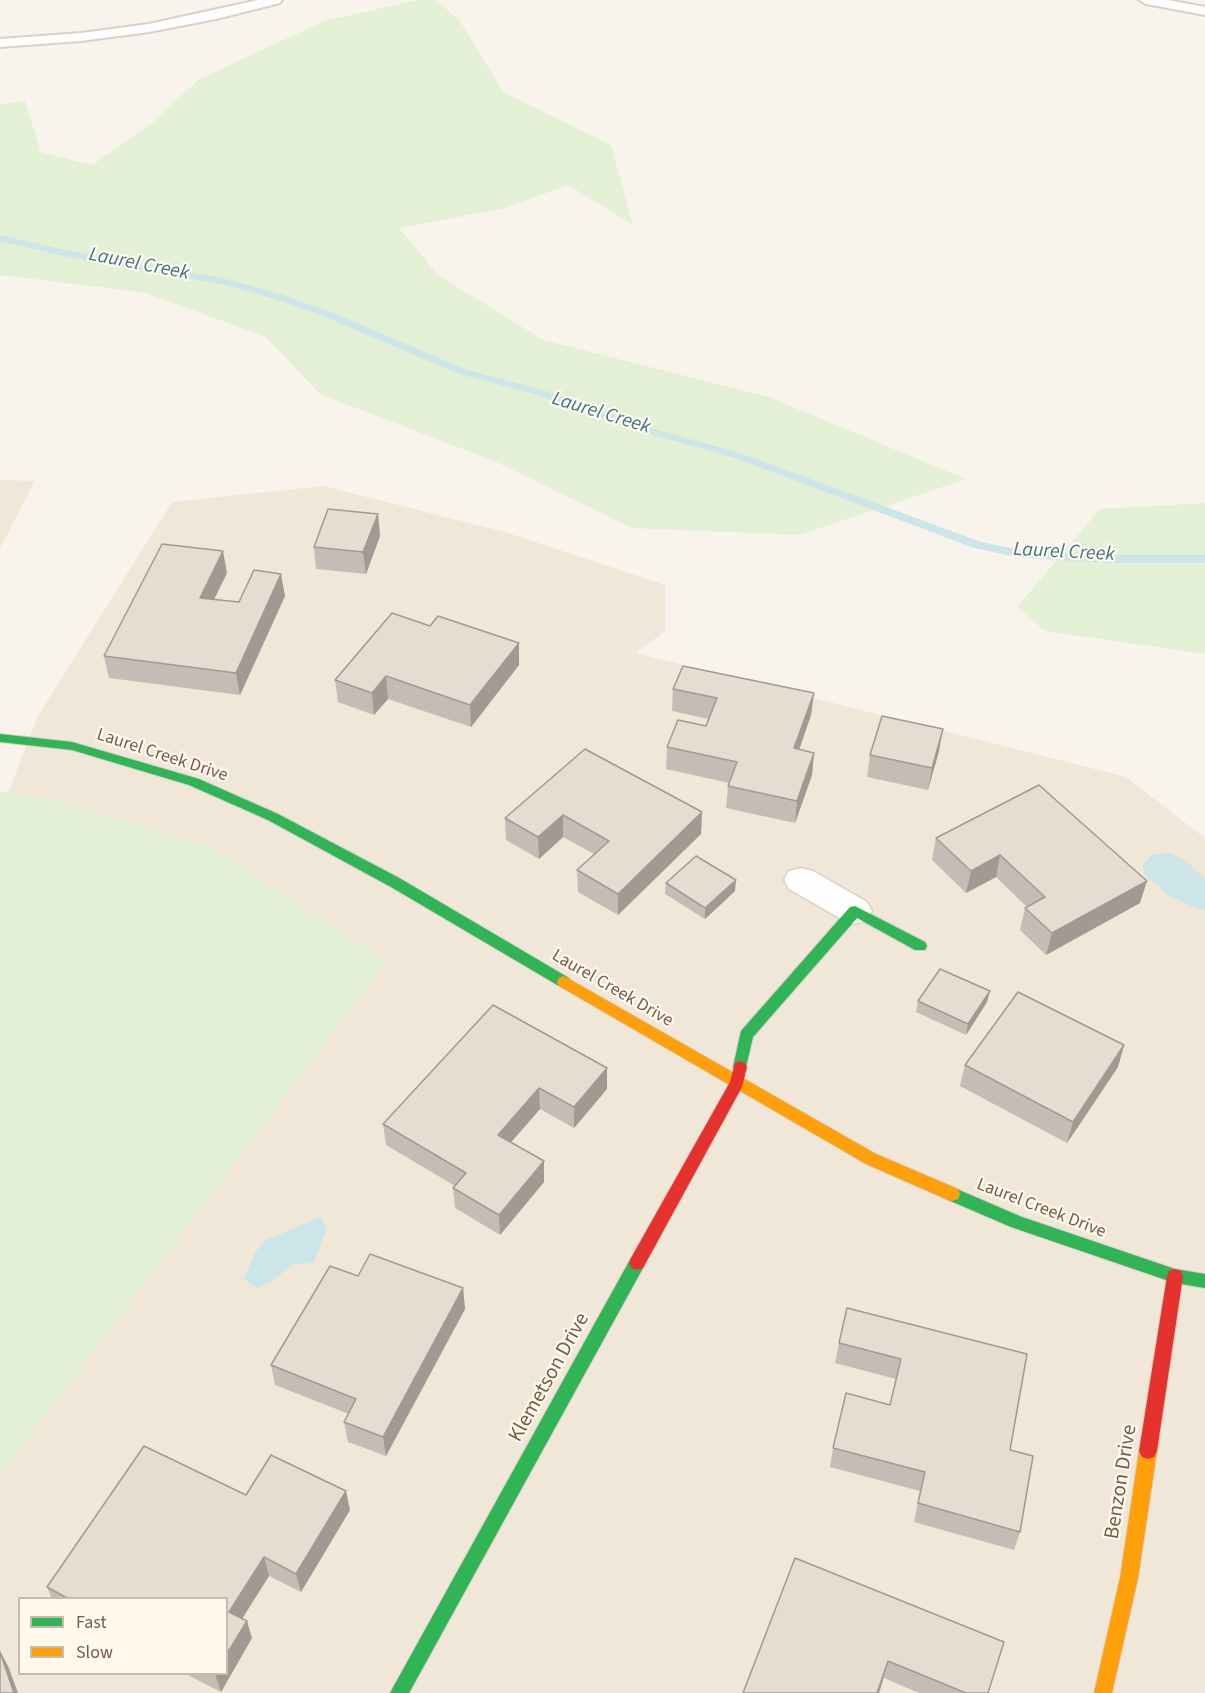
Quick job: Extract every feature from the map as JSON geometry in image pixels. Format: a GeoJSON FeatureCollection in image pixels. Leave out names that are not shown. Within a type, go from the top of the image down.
{"type":"FeatureCollection","features":[{"type":"Feature","properties":{"kind":"street","name":"Laurel Creek Drive"},"geometry":{"type":"LineString","coordinates":[[0,738],[72,746],[194,782],[273,817],[396,883],[871,1159],[1017,1222],[1175,1276],[1205,1281]]}},
{"type":"Feature","properties":{"kind":"street"},"geometry":{"type":"LineString","coordinates":[[801,880],[920,946]]}},
{"type":"Feature","properties":{"kind":"street","name":"Klemetson Drive"},"geometry":{"type":"LineString","coordinates":[[399,1693],[737,1083],[746,1035],[855,911]]}},
{"type":"Feature","properties":{"kind":"street","name":"Benzon Drive"},"geometry":{"type":"LineString","coordinates":[[1103,1693],[1129,1578],[1175,1276]]}},
{"type":"Feature","properties":{"kind":"lane"},"geometry":{"type":"LineString","coordinates":[[0,42],[81,37],[149,28],[216,15],[275,0]]}},
{"type":"Feature","properties":{"kind":"lane"},"geometry":{"type":"LineString","coordinates":[[1146,0],[1205,10]]}},
{"type":"Feature","properties":{"kind":"shaded area"},"geometry":{"type":"Polygon","coordinates":[[[0,480],[35,481],[0,548],[0,480]]]}},
{"type":"Feature","properties":{"kind":"shaded area"},"geometry":{"type":"Polygon","coordinates":[[[323,486],[505,532],[665,585],[665,631],[636,653],[1126,777],[1205,838],[1205,1693],[0,1693],[0,1475],[386,962],[211,847],[52,799],[8,793],[38,716],[172,502],[323,486]]]}},
{"type":"Feature","properties":{"kind":"green space"},"geometry":{"type":"Polygon","coordinates":[[[417,0],[436,0],[460,21],[503,92],[611,145],[633,225],[568,185],[502,209],[399,228],[438,275],[543,340],[769,397],[966,479],[799,535],[632,528],[496,462],[320,394],[266,337],[146,293],[0,275],[0,104],[25,101],[41,152],[92,165],[151,124],[198,80],[324,21],[417,0]]]}},
{"type":"Feature","properties":{"kind":"green space"},"geometry":{"type":"Polygon","coordinates":[[[1205,503],[1205,654],[1045,631],[1017,607],[1100,509],[1205,503]]]}},
{"type":"Feature","properties":{"kind":"green space"},"geometry":{"type":"Polygon","coordinates":[[[0,791],[52,799],[211,847],[386,962],[0,1475],[0,791]]]}},
{"type":"Feature","properties":{"kind":"water"},"geometry":{"type":"Polygon","coordinates":[[[1168,852],[1186,861],[1205,879],[1205,910],[1195,908],[1164,893],[1159,886],[1144,875],[1143,864],[1152,855],[1168,852]]]}},
{"type":"Feature","properties":{"kind":"water"},"geometry":{"type":"Polygon","coordinates":[[[320,1217],[327,1227],[314,1263],[294,1264],[270,1282],[257,1288],[244,1279],[255,1253],[264,1241],[320,1217]]]}},
{"type":"Feature","properties":{"kind":"building"},"geometry":{"type":"Polygon","coordinates":[[[328,509],[378,514],[363,552],[314,547],[328,509]]]}},
{"type":"Feature","properties":{"kind":"building"},"geometry":{"type":"Polygon","coordinates":[[[162,544],[223,551],[200,598],[239,602],[254,570],[281,574],[236,673],[104,656],[162,544]]]}},
{"type":"Feature","properties":{"kind":"building"},"geometry":{"type":"Polygon","coordinates":[[[392,613],[430,626],[438,616],[519,643],[470,705],[386,676],[372,693],[335,680],[392,613]]]}},
{"type":"Feature","properties":{"kind":"building"},"geometry":{"type":"Polygon","coordinates":[[[683,666],[814,693],[794,748],[814,753],[797,801],[728,786],[737,762],[667,747],[678,720],[706,726],[717,698],[673,689],[683,666]]]}},
{"type":"Feature","properties":{"kind":"building"},"geometry":{"type":"Polygon","coordinates":[[[882,716],[943,729],[932,768],[870,755],[882,716]]]}},
{"type":"Feature","properties":{"kind":"building"},"geometry":{"type":"Polygon","coordinates":[[[585,749],[702,812],[618,894],[577,870],[609,841],[563,815],[538,837],[505,818],[585,749]]]}},
{"type":"Feature","properties":{"kind":"building"},"geometry":{"type":"Polygon","coordinates":[[[1039,785],[1147,881],[1052,933],[1025,908],[1045,897],[1000,855],[971,871],[936,838],[1039,785]]]}},
{"type":"Feature","properties":{"kind":"building"},"geometry":{"type":"Polygon","coordinates":[[[696,856],[736,880],[705,908],[666,883],[696,856]]]}},
{"type":"Feature","properties":{"kind":"building"},"geometry":{"type":"Polygon","coordinates":[[[940,969],[990,991],[968,1024],[918,1001],[940,969]]]}},
{"type":"Feature","properties":{"kind":"building"},"geometry":{"type":"Polygon","coordinates":[[[1018,992],[1124,1045],[1073,1122],[965,1065],[1018,992]]]}},
{"type":"Feature","properties":{"kind":"building"},"geometry":{"type":"Polygon","coordinates":[[[493,1005],[607,1068],[574,1107],[539,1088],[498,1135],[544,1161],[499,1215],[453,1188],[466,1173],[383,1124],[493,1005]]]}},
{"type":"Feature","properties":{"kind":"building"},"geometry":{"type":"Polygon","coordinates":[[[370,1254],[463,1288],[383,1437],[344,1422],[356,1399],[271,1365],[330,1266],[358,1276],[370,1254]]]}},
{"type":"Feature","properties":{"kind":"building"},"geometry":{"type":"Polygon","coordinates":[[[847,1308],[1027,1354],[1010,1450],[1033,1456],[1020,1532],[918,1503],[925,1472],[833,1448],[846,1393],[890,1405],[901,1359],[839,1343],[847,1308]]]}},
{"type":"Feature","properties":{"kind":"building"},"geometry":{"type":"Polygon","coordinates":[[[144,1446],[246,1495],[271,1455],[346,1491],[296,1574],[264,1557],[229,1612],[247,1621],[228,1652],[228,1597],[65,1597],[47,1587],[144,1446]]]}},
{"type":"Feature","properties":{"kind":"building"},"geometry":{"type":"Polygon","coordinates":[[[795,1558],[1004,1642],[988,1693],[966,1693],[888,1661],[877,1693],[743,1693],[795,1558]]]}},
{"type":"Feature","properties":{"kind":"building"},"geometry":{"type":"Polygon","coordinates":[[[0,1652],[14,1693],[0,1693],[0,1652]]]}},
{"type":"Feature","properties":{"kind":"waterway","name":"Laurel Creek"},"geometry":{"type":"LineString","coordinates":[[0,238],[69,254],[226,282],[279,297],[327,314],[463,372],[542,393],[647,430],[739,456],[978,545],[1021,554],[1111,559],[1205,559]]}},
{"type":"Feature","properties":{"kind":"traffic: fast"},"geometry":{"type":"LineString","coordinates":[[0,738],[72,746],[194,782],[273,817],[396,883],[564,982]]}},
{"type":"Feature","properties":{"kind":"traffic: fast"},"geometry":{"type":"LineString","coordinates":[[740,1067],[746,1035],[855,911],[920,946]]}},
{"type":"Feature","properties":{"kind":"traffic: fast"},"geometry":{"type":"LineString","coordinates":[[952,1194],[1017,1222],[1175,1276],[1205,1281]]}},
{"type":"Feature","properties":{"kind":"traffic: fast"},"geometry":{"type":"LineString","coordinates":[[399,1693],[637,1263]]}},
{"type":"Feature","properties":{"kind":"traffic: slow"},"geometry":{"type":"LineString","coordinates":[[564,982],[871,1159],[952,1194]]}},
{"type":"Feature","properties":{"kind":"traffic: slow"},"geometry":{"type":"LineString","coordinates":[[1103,1693],[1129,1578],[1148,1451]]}},
{"type":"Feature","properties":{"kind":"traffic: jam"},"geometry":{"type":"LineString","coordinates":[[637,1263],[737,1083],[740,1067]]}},
{"type":"Feature","properties":{"kind":"traffic: jam"},"geometry":{"type":"LineString","coordinates":[[1148,1451],[1175,1276]]}}]}
